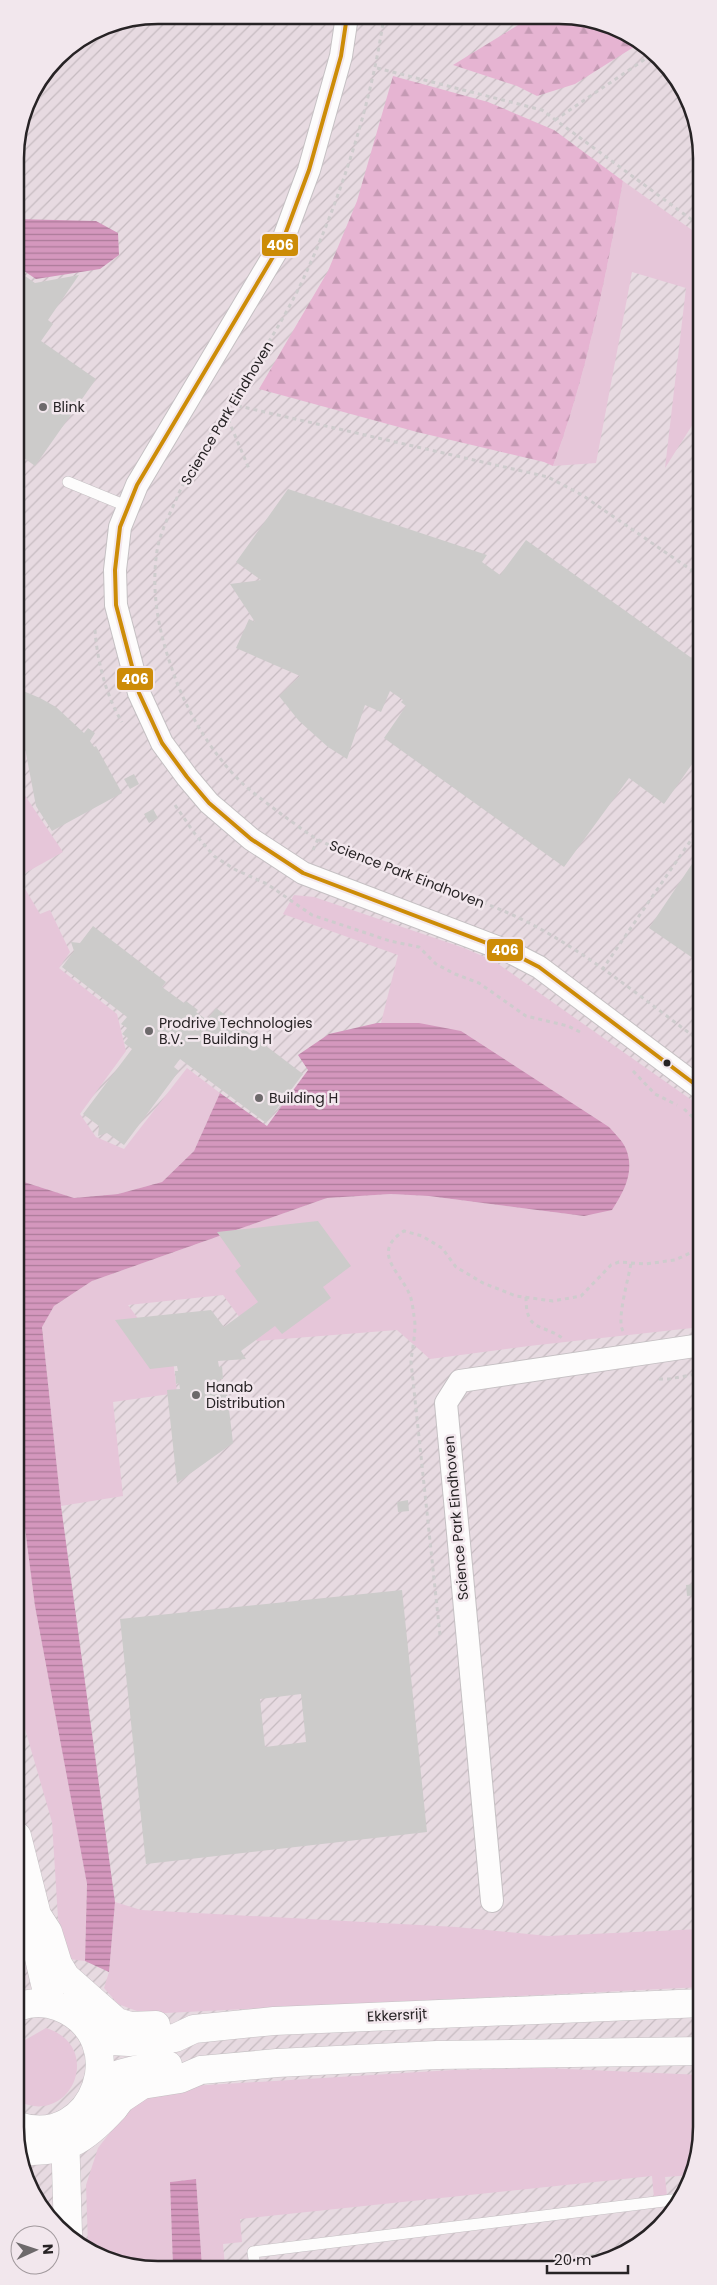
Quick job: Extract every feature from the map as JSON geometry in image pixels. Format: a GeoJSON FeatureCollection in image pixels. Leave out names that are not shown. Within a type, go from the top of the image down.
{"type":"FeatureCollection","features":[{"type":"Feature","properties":{"kind":"main road"},"geometry":{"type":"LineString","coordinates":[[24,1865],[36,1915],[34,1936],[46,1988],[54,2005]]}},
{"type":"Feature","properties":{"kind":"main road"},"geometry":{"type":"LineString","coordinates":[[36,1915],[48,1932],[58,1964],[66,1977],[117,2022],[143,2027],[173,2023],[194,2029]]}},
{"type":"Feature","properties":{"kind":"main road"},"geometry":{"type":"LineString","coordinates":[[24,2004],[30,2003],[54,2005],[79,2018],[95,2040],[100,2059],[98,2082],[90,2101],[65,2135],[43,2151],[26,2150]]}},
{"type":"Feature","properties":{"kind":"main road","name":"Ekkersrijt"},"geometry":{"type":"LineString","coordinates":[[95,2040],[129,2042],[175,2038],[194,2029],[274,2021],[693,2003]]}},
{"type":"Feature","properties":{"kind":"main road"},"geometry":{"type":"LineString","coordinates":[[24,2127],[44,2129],[65,2135],[91,2132],[122,2099],[142,2085],[180,2078],[201,2070],[278,2063],[437,2055],[693,2051]]}},
{"type":"Feature","properties":{"kind":"main road"},"geometry":{"type":"LineString","coordinates":[[98,2082],[116,2073],[140,2068],[178,2064],[201,2070]]}},
{"type":"Feature","properties":{"kind":"main road"},"geometry":{"type":"LineString","coordinates":[[65,2135],[68,2226]]}},
{"type":"Feature","properties":{"kind":"street"},"geometry":{"type":"LineString","coordinates":[[346,24],[341,56],[309,170],[283,240],[137,485],[120,527],[115,570],[116,605],[138,693],[162,743],[209,803],[252,839],[303,873],[510,952],[539,966],[693,1083]]}},
{"type":"Feature","properties":{"kind":"street","name":"Science Park Eindhoven"},"geometry":{"type":"LineString","coordinates":[[492,1901],[446,1403],[460,1381],[693,1346]]}},
{"type":"Feature","properties":{"kind":"lane"},"geometry":{"type":"LineString","coordinates":[[68,482],[129,507]]}},
{"type":"Feature","properties":{"kind":"lane"},"geometry":{"type":"LineString","coordinates":[[254,2261],[253,2252],[671,2200]]}},
{"type":"Feature","properties":{"kind":"path","name":"Science Park Eindhoven"},"geometry":{"type":"LineString","coordinates":[[383,24],[377,68],[346,172],[307,272],[273,337],[193,464],[166,522],[157,549],[156,604],[162,641],[177,686],[197,723],[219,755],[242,783],[318,839],[352,854],[504,911],[551,933],[693,1035]]}},
{"type":"Feature","properties":{"kind":"path"},"geometry":{"type":"LineString","coordinates":[[556,120],[648,57]]}},
{"type":"Feature","properties":{"kind":"path"},"geometry":{"type":"LineString","coordinates":[[377,68],[542,110],[693,221]]}},
{"type":"Feature","properties":{"kind":"path"},"geometry":{"type":"LineString","coordinates":[[230,404],[548,477],[582,495],[693,571]]}},
{"type":"Feature","properties":{"kind":"path"},"geometry":{"type":"LineString","coordinates":[[225,412],[250,471]]}},
{"type":"Feature","properties":{"kind":"path"},"geometry":{"type":"LineString","coordinates":[[94,621],[96,646],[101,665],[115,710],[124,725]]}},
{"type":"Feature","properties":{"kind":"path"},"geometry":{"type":"LineString","coordinates":[[173,802],[195,834],[214,856],[234,869],[267,884],[312,915],[390,941],[419,947],[436,964],[479,983],[526,1016],[568,1026],[582,1032]]}},
{"type":"Feature","properties":{"kind":"path"},"geometry":{"type":"LineString","coordinates":[[602,970],[693,837]]}},
{"type":"Feature","properties":{"kind":"path"},"geometry":{"type":"LineString","coordinates":[[629,1066],[655,1094],[681,1106],[693,1117]]}},
{"type":"Feature","properties":{"kind":"path"},"geometry":{"type":"LineString","coordinates":[[526,1297],[526,1315],[535,1326],[559,1335],[569,1343],[571,1364]]}},
{"type":"Feature","properties":{"kind":"shaded area"},"geometry":{"type":"Polygon","coordinates":[[[158,24],[559,24],[585,26],[602,31],[634,46],[654,63],[666,76],[675,91],[683,106],[691,132],[693,149],[693,2136],[691,2153],[683,2179],[660,2216],[641,2234],[626,2243],[611,2251],[585,2259],[568,2261],[149,2261],[132,2259],[115,2254],[83,2239],[57,2216],[46,2202],[38,2187],[26,2153],[24,2127],[24,149],[28,123],[34,106],[51,76],[76,51],[106,34],[123,28],[158,24]]]}},
{"type":"Feature","properties":{"kind":"shaded area"},"geometry":{"type":"Polygon","coordinates":[[[623,181],[693,231],[693,424],[665,468],[686,288],[632,272],[596,463],[553,466],[586,361],[610,253],[623,181]]]}},
{"type":"Feature","properties":{"kind":"shaded area"},"geometry":{"type":"Polygon","coordinates":[[[24,219],[96,221],[118,233],[119,255],[100,269],[36,279],[24,271],[24,219]]]}},
{"type":"Feature","properties":{"kind":"shaded area"},"geometry":{"type":"Polygon","coordinates":[[[24,794],[63,852],[24,874],[24,794]]]}},
{"type":"Feature","properties":{"kind":"shaded area"},"geometry":{"type":"Polygon","coordinates":[[[24,887],[40,914],[50,910],[70,952],[59,968],[117,1014],[126,1051],[80,1114],[96,1137],[124,1149],[187,1068],[220,1093],[194,1151],[162,1182],[118,1194],[74,1198],[24,1182],[24,887]]]}},
{"type":"Feature","properties":{"kind":"shaded area"},"geometry":{"type":"Polygon","coordinates":[[[294,895],[314,897],[464,948],[494,961],[693,1101],[693,1328],[430,1359],[397,1330],[257,1341],[223,1295],[128,1305],[162,1351],[172,1351],[177,1393],[113,1402],[123,1496],[61,1506],[42,1326],[54,1306],[92,1281],[327,1198],[391,1194],[429,1196],[584,1216],[419,1023],[381,1023],[398,955],[283,914],[294,895]]]}},
{"type":"Feature","properties":{"kind":"shaded area"},"geometry":{"type":"Polygon","coordinates":[[[377,1023],[419,1023],[461,1031],[609,1127],[621,1140],[626,1149],[629,1173],[621,1196],[612,1210],[584,1216],[429,1196],[391,1194],[327,1198],[92,1281],[54,1306],[42,1327],[61,1506],[115,1902],[109,1972],[85,1961],[87,1884],[35,1606],[24,1520],[24,1182],[74,1198],[118,1194],[162,1182],[194,1151],[220,1093],[267,1126],[308,1070],[298,1055],[329,1034],[377,1023]]]}},
{"type":"Feature","properties":{"kind":"shaded area"},"geometry":{"type":"Polygon","coordinates":[[[24,1520],[35,1606],[87,1884],[85,1961],[69,1959],[58,1918],[52,1822],[24,1725],[24,1520]]]}},
{"type":"Feature","properties":{"kind":"shaded area"},"geometry":{"type":"Polygon","coordinates":[[[115,1902],[141,1910],[456,1927],[548,1936],[693,1929],[693,1987],[145,2014],[118,2004],[104,1988],[109,1972],[115,1902]]]}},
{"type":"Feature","properties":{"kind":"shaded area"},"geometry":{"type":"Polygon","coordinates":[[[46,2028],[64,2037],[74,2051],[77,2066],[74,2081],[66,2095],[53,2104],[37,2106],[24,2103],[24,2041],[46,2028]]]}},
{"type":"Feature","properties":{"kind":"shaded area"},"geometry":{"type":"Polygon","coordinates":[[[545,2068],[693,2075],[693,2136],[691,2153],[684,2176],[665,2177],[667,2196],[654,2198],[652,2176],[240,2219],[242,2242],[223,2244],[224,2261],[202,2261],[196,2179],[170,2182],[173,2261],[132,2259],[115,2254],[88,2242],[86,2185],[98,2148],[129,2108],[151,2094],[175,2087],[453,2070],[545,2068]]]}},
{"type":"Feature","properties":{"kind":"shaded area"},"geometry":{"type":"Polygon","coordinates":[[[196,2179],[202,2261],[173,2261],[170,2182],[196,2179]]]}},
{"type":"Feature","properties":{"kind":"green space"},"geometry":{"type":"Polygon","coordinates":[[[520,24],[585,26],[619,38],[635,46],[575,84],[537,96],[517,86],[453,65],[520,24]]]}},
{"type":"Feature","properties":{"kind":"green space"},"geometry":{"type":"Polygon","coordinates":[[[393,76],[488,102],[554,130],[623,181],[610,253],[586,361],[553,466],[544,462],[417,432],[259,389],[328,271],[357,201],[393,76]]]}},
{"type":"Feature","properties":{"kind":"building"},"geometry":{"type":"Polygon","coordinates":[[[24,275],[35,283],[79,275],[48,320],[53,324],[41,341],[96,379],[35,466],[24,458],[24,275]]]}},
{"type":"Feature","properties":{"kind":"building"},"geometry":{"type":"Polygon","coordinates":[[[288,489],[487,555],[482,562],[500,575],[526,540],[693,659],[693,763],[664,804],[629,778],[564,867],[384,738],[406,706],[401,702],[403,700],[390,691],[381,712],[365,705],[347,759],[328,747],[299,721],[279,696],[300,676],[236,648],[249,619],[255,622],[230,584],[261,580],[236,562],[288,489]]]}},
{"type":"Feature","properties":{"kind":"building"},"geometry":{"type":"Polygon","coordinates":[[[24,691],[56,707],[84,733],[88,728],[95,733],[90,741],[94,747],[96,746],[122,793],[52,831],[36,806],[24,743],[24,691]]]}},
{"type":"Feature","properties":{"kind":"building"},"geometry":{"type":"Polygon","coordinates":[[[134,774],[139,784],[130,789],[124,779],[134,774]]]}},
{"type":"Feature","properties":{"kind":"building"},"geometry":{"type":"Polygon","coordinates":[[[153,809],[158,818],[149,823],[144,814],[153,809]]]}},
{"type":"Feature","properties":{"kind":"building"},"geometry":{"type":"Polygon","coordinates":[[[693,862],[693,958],[649,928],[693,862]]]}},
{"type":"Feature","properties":{"kind":"building"},"geometry":{"type":"Polygon","coordinates":[[[93,926],[166,982],[162,987],[184,1003],[186,1001],[207,1020],[216,1008],[303,1074],[266,1123],[180,1059],[174,1067],[179,1071],[124,1145],[107,1133],[98,1136],[99,1126],[83,1114],[132,1049],[124,1043],[128,1038],[122,1034],[127,1028],[121,1024],[127,1017],[62,967],[74,951],[71,942],[80,943],[93,926]]]}},
{"type":"Feature","properties":{"kind":"building"},"geometry":{"type":"Polygon","coordinates":[[[318,1221],[351,1266],[323,1287],[331,1298],[282,1334],[275,1326],[241,1351],[246,1359],[218,1361],[219,1367],[222,1366],[223,1379],[220,1379],[221,1384],[226,1384],[233,1443],[177,1483],[167,1390],[180,1389],[179,1383],[176,1384],[175,1371],[178,1371],[177,1366],[150,1369],[115,1320],[211,1310],[224,1327],[258,1302],[235,1271],[241,1266],[217,1232],[318,1221]]]}},
{"type":"Feature","properties":{"kind":"building"},"geometry":{"type":"Polygon","coordinates":[[[408,1500],[409,1511],[398,1512],[397,1502],[408,1500]]]}},
{"type":"Feature","properties":{"kind":"building"},"geometry":{"type":"Polygon","coordinates":[[[693,1584],[693,1595],[687,1596],[686,1585],[693,1584]]]}},
{"type":"Feature","properties":{"kind":"building"},"geometry":{"type":"Polygon","coordinates":[[[402,1590],[427,1832],[146,1864],[120,1619],[402,1590]],[[301,1694],[260,1699],[265,1747],[306,1742],[301,1694]]]}},
{"type":"Feature","properties":{"kind":"building"},"geometry":{"type":"Polygon","coordinates":[[[585,2250],[587,2255],[601,2254],[576,2260],[575,2256],[586,2255],[585,2250]]]}},
{"type":"Feature","properties":{"kind":"transit line","name":"406"},"geometry":{"type":"LineString","coordinates":[[346,24],[341,56],[309,170],[283,240],[137,485],[120,527],[115,570],[116,605],[139,693],[162,743],[187,777],[209,803],[251,839],[303,873],[510,952],[539,967],[693,1083]]}},
{"type":"Feature","properties":{"kind":"place","name":"Blink"},"geometry":{"type":"Point","coordinates":[43,407]}},
{"type":"Feature","properties":{"kind":"place","name":"Prodrive Technologies B.V. — Building H"},"geometry":{"type":"Point","coordinates":[149,1031]}},
{"type":"Feature","properties":{"kind":"place","name":"Building H"},"geometry":{"type":"Point","coordinates":[259,1098]}},
{"type":"Feature","properties":{"kind":"place","name":"Hanab Distribution"},"geometry":{"type":"Point","coordinates":[196,1395]}}]}
